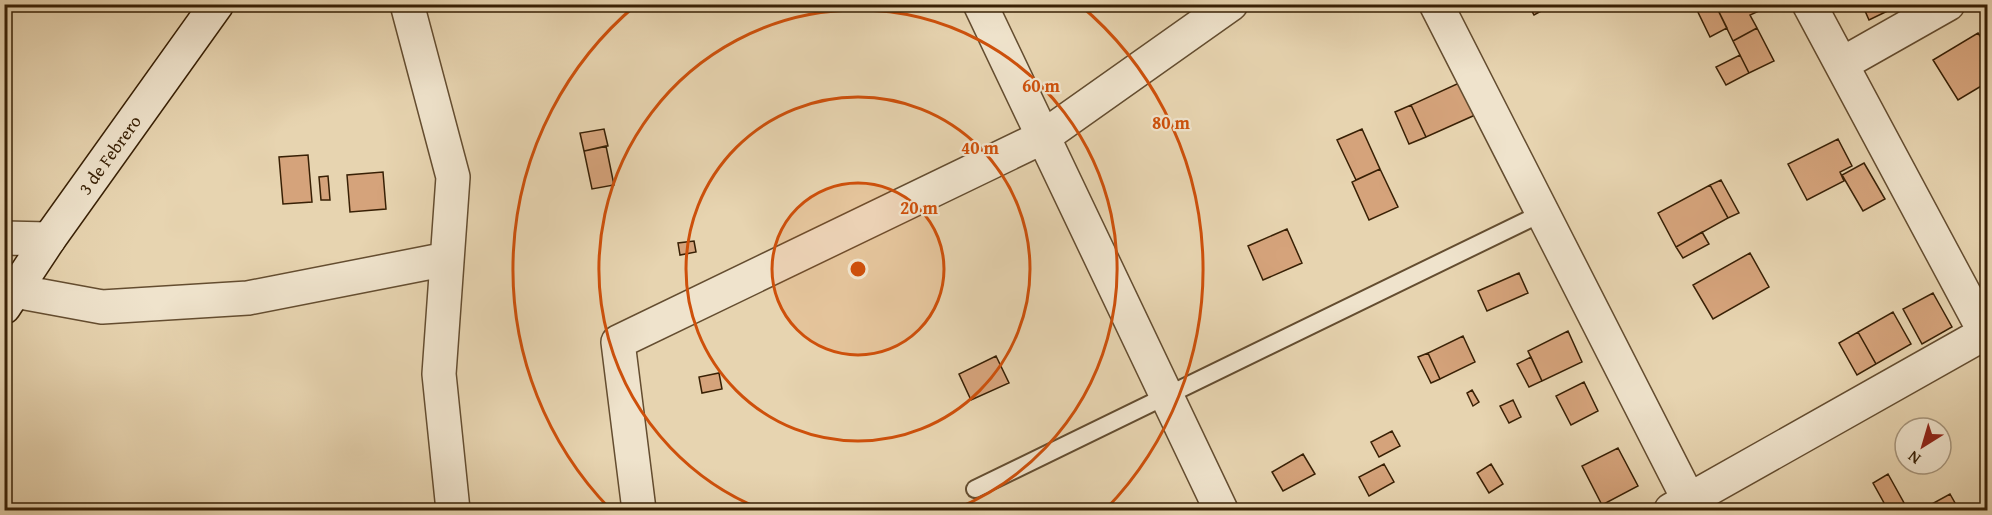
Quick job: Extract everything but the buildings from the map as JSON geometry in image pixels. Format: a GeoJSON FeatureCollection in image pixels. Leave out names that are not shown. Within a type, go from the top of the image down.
{"type":"FeatureCollection","features":[{"type":"Feature","properties":{"kind":"street","name":"3 de Febrero"},"geometry":{"type":"LineString","coordinates":[[8,296],[217,4]]}},
{"type":"Feature","properties":{"kind":"street"},"geometry":{"type":"LineString","coordinates":[[407,4],[453,177],[439,374],[453,510]]}},
{"type":"Feature","properties":{"kind":"street"},"geometry":{"type":"LineString","coordinates":[[980,4],[1221,510]]}},
{"type":"Feature","properties":{"kind":"street"},"geometry":{"type":"LineString","coordinates":[[639,510],[618,342],[1043,137],[1231,4]]}},
{"type":"Feature","properties":{"kind":"street"},"geometry":{"type":"LineString","coordinates":[[1436,4],[1542,213],[1685,508],[1987,335],[1809,4]]}},
{"type":"Feature","properties":{"kind":"street"},"geometry":{"type":"LineString","coordinates":[[1842,64],[1948,4]]}},
{"type":"Feature","properties":{"kind":"street"},"geometry":{"type":"LineString","coordinates":[[4,238],[49,239]]}},
{"type":"Feature","properties":{"kind":"street"},"geometry":{"type":"LineString","coordinates":[[8,296],[102,307],[248,298],[447,259]]}},
{"type":"Feature","properties":{"kind":"lane"},"geometry":{"type":"LineString","coordinates":[[975,489],[1542,213]]}}]}
